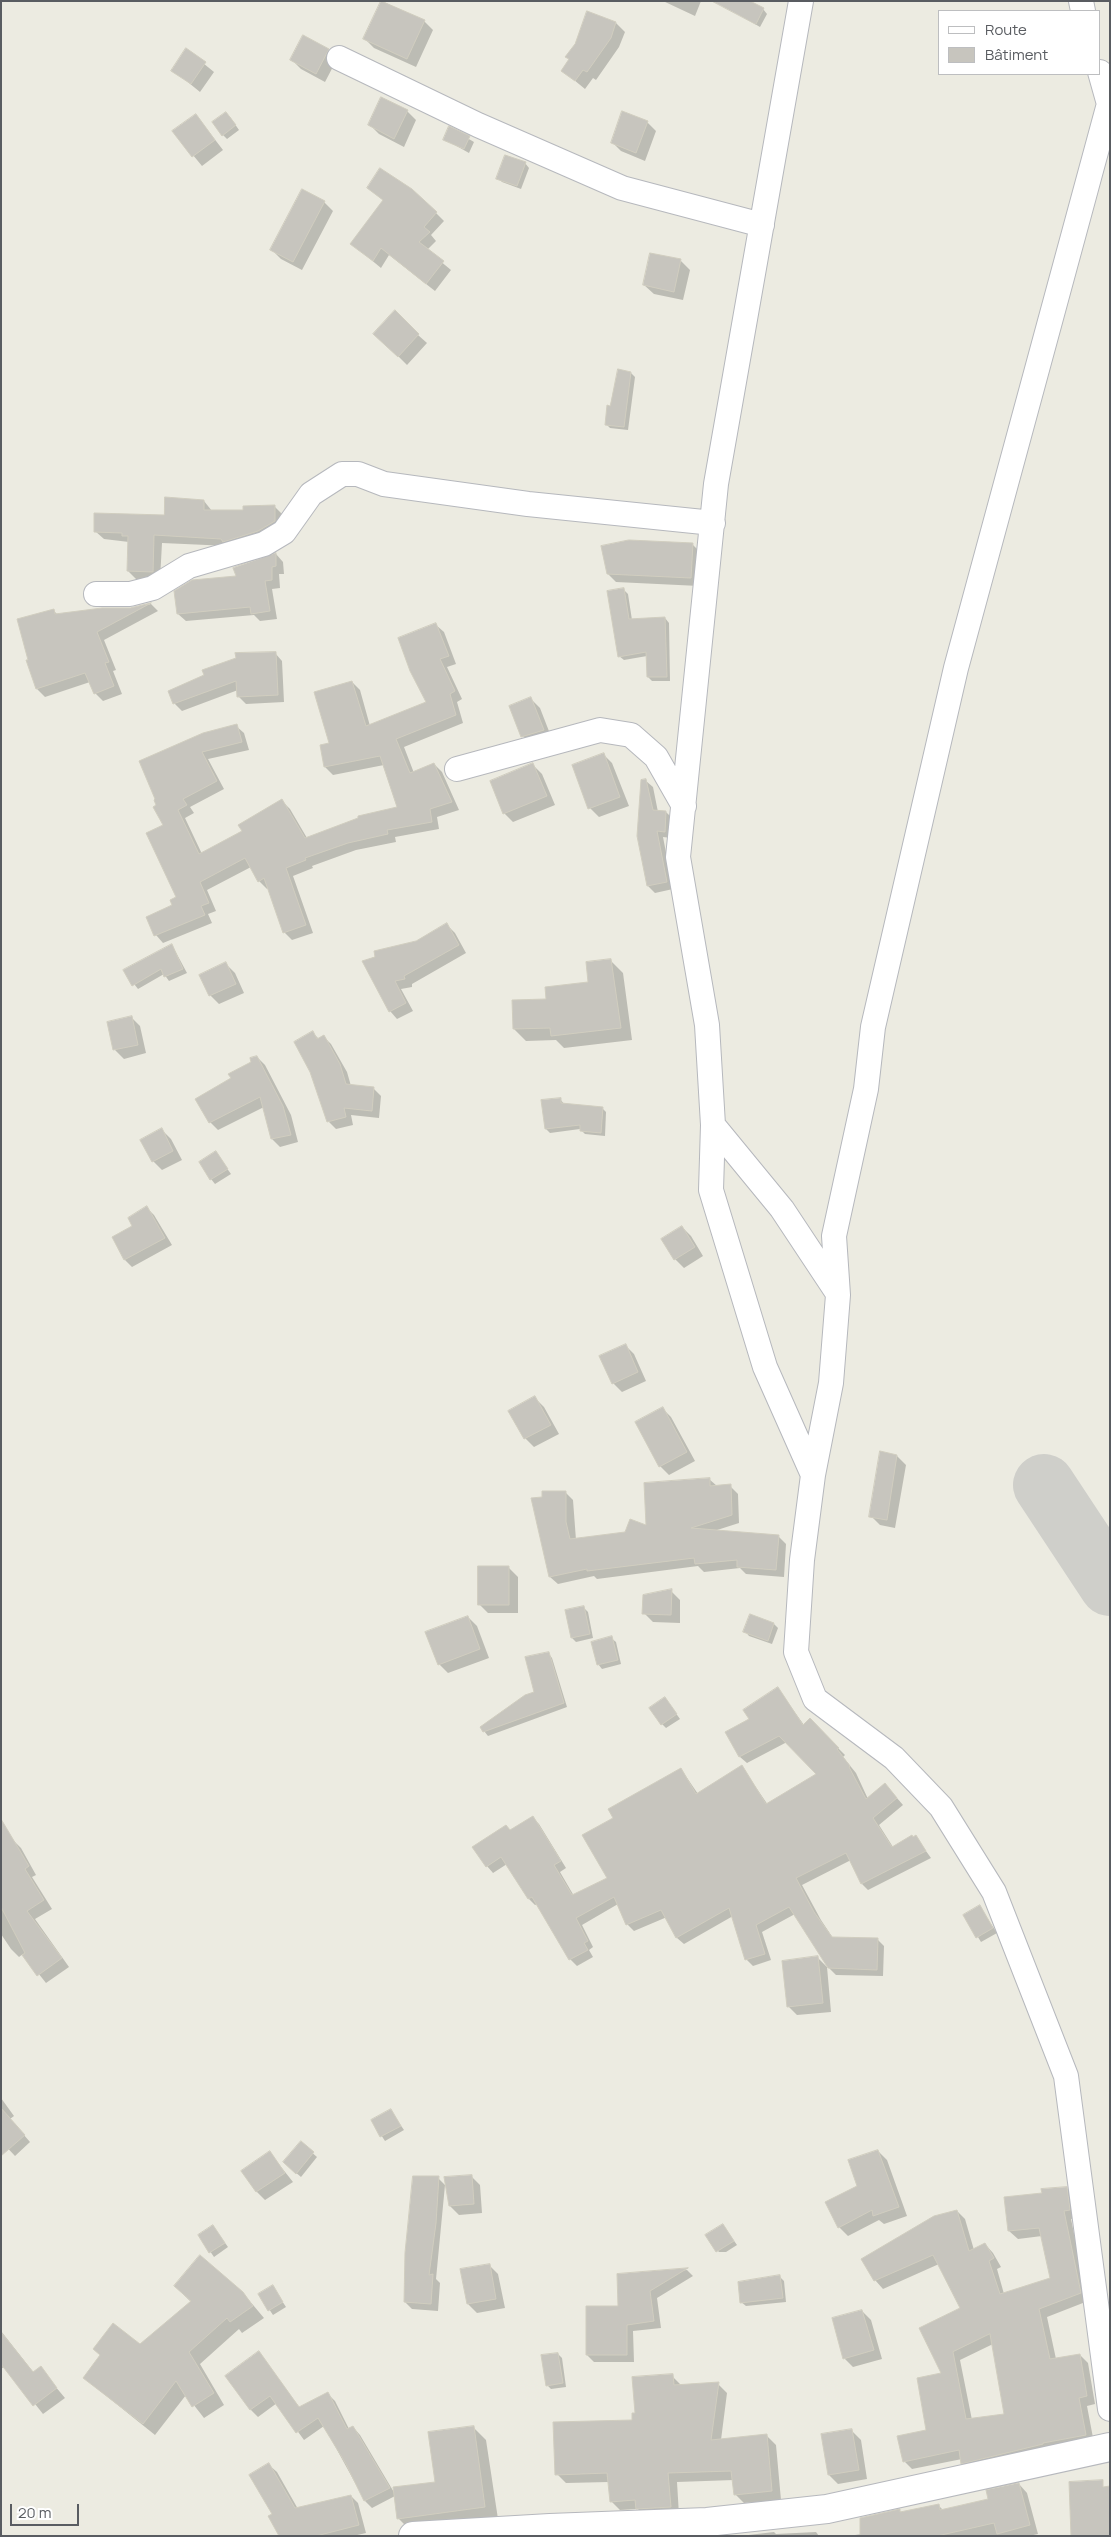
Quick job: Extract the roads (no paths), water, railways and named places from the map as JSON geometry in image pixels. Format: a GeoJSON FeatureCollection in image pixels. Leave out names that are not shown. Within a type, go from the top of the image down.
{"type":"FeatureCollection","features":[{"type":"Feature","properties":{"kind":"street"},"geometry":{"type":"LineString","coordinates":[[801,1],[716,484],[678,857],[707,1024],[712,1125],[710,1190],[765,1367],[813,1475]]}},
{"type":"Feature","properties":{"kind":"street"},"geometry":{"type":"LineString","coordinates":[[339,58],[478,125],[622,188],[762,226]]}},
{"type":"Feature","properties":{"kind":"street"},"geometry":{"type":"LineString","coordinates":[[1101,75],[1110,104],[956,668],[873,1027],[866,1089],[834,1236],[838,1295],[831,1383],[813,1475],[802,1560],[796,1652],[815,1699],[894,1758],[941,1808],[994,1892],[1066,2076],[1110,2409]]}},
{"type":"Feature","properties":{"kind":"street"},"geometry":{"type":"LineString","coordinates":[[96,594],[130,594],[152,588],[189,566],[264,544],[284,532],[311,494],[342,474],[358,474],[384,484],[528,504],[713,523]]}},
{"type":"Feature","properties":{"kind":"street"},"geometry":{"type":"LineString","coordinates":[[457,769],[600,730],[631,735],[656,757],[684,806]]}},
{"type":"Feature","properties":{"kind":"street"},"geometry":{"type":"LineString","coordinates":[[712,1125],[782,1209],[838,1295]]}},
{"type":"Feature","properties":{"kind":"street"},"geometry":{"type":"LineString","coordinates":[[413,2536],[707,2522],[827,2509],[1110,2447]]}}]}
